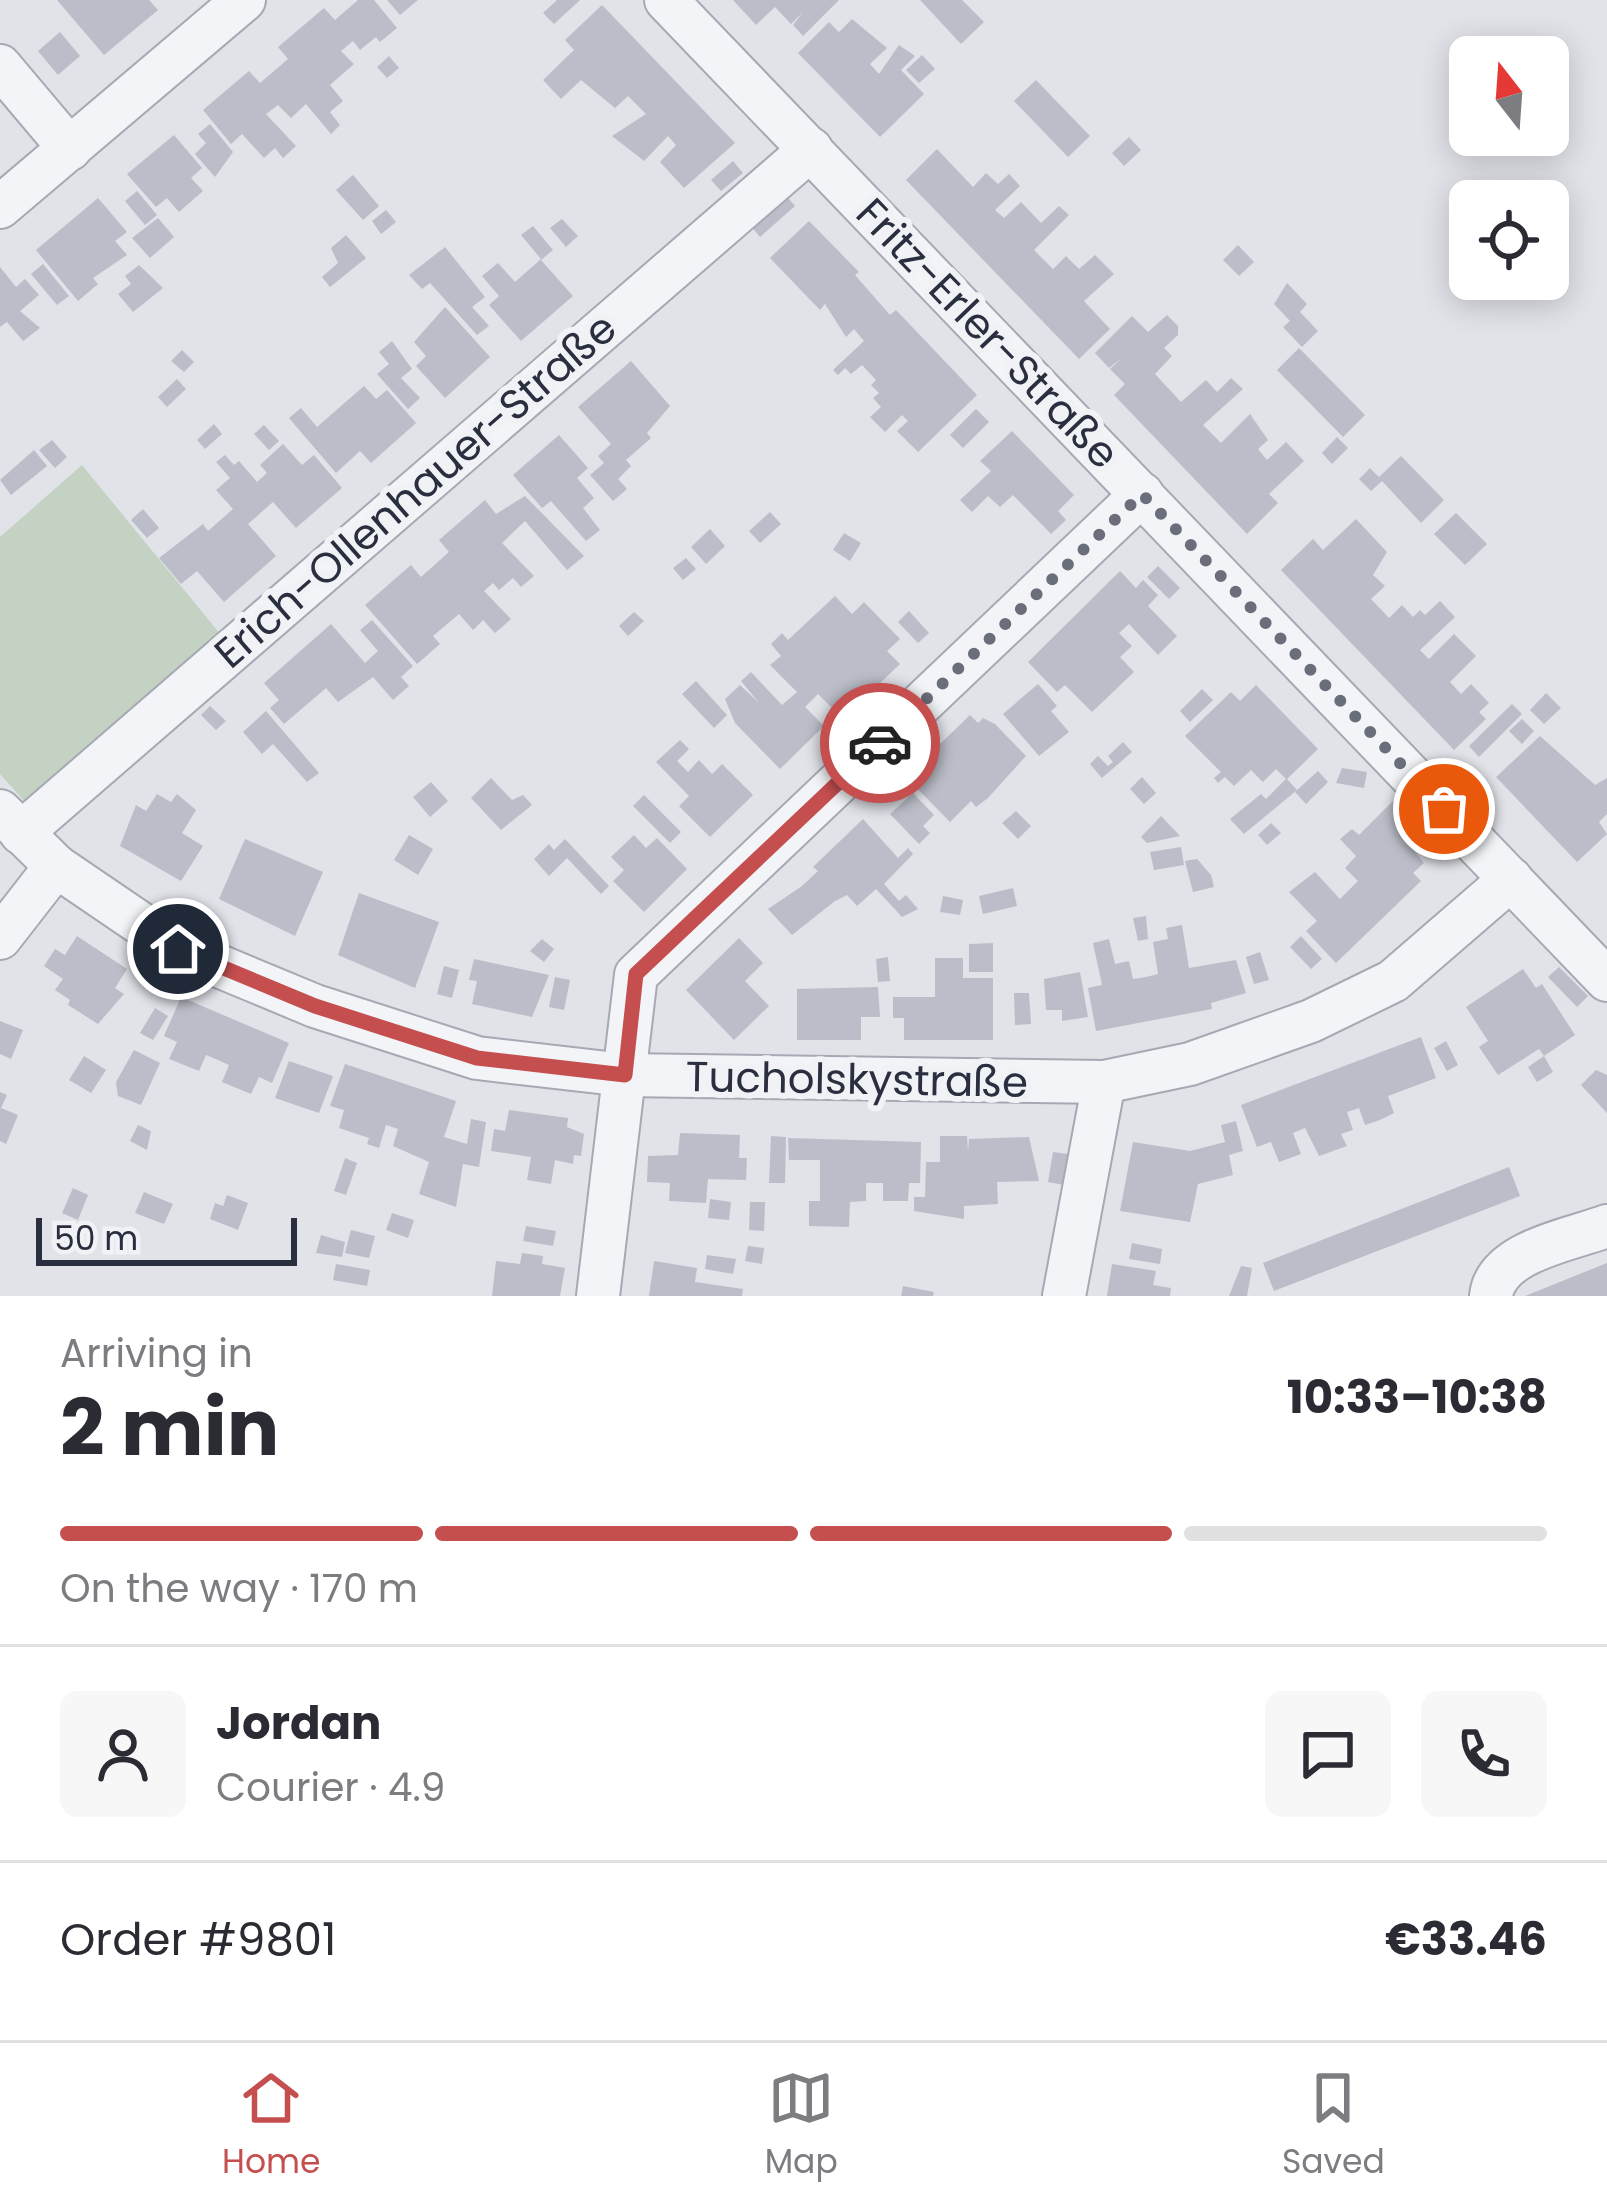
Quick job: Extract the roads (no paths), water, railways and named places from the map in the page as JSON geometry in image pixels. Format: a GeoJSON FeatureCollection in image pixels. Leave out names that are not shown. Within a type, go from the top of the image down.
{"type":"FeatureCollection","features":[{"type":"Feature","properties":{"kind":"street"},"geometry":{"type":"LineString","coordinates":[[0,207],[244,0]]}},
{"type":"Feature","properties":{"kind":"street","name":"Fritz-Erler-Straße"},"geometry":{"type":"LineString","coordinates":[[666,0],[1607,980]]}},
{"type":"Feature","properties":{"kind":"street"},"geometry":{"type":"LineString","coordinates":[[0,66],[70,149]]}},
{"type":"Feature","properties":{"kind":"street","name":"Erich-Ollenhauer-Straße"},"geometry":{"type":"LineString","coordinates":[[11,822],[811,149]]}},
{"type":"Feature","properties":{"kind":"street"},"geometry":{"type":"LineString","coordinates":[[598,1296],[636,974],[1142,494]]}},
{"type":"Feature","properties":{"kind":"street","name":"Tucholskystraße"},"geometry":{"type":"LineString","coordinates":[[11,822],[56,866],[178,949],[315,1006],[477,1058],[625,1075],[1104,1082],[1190,1064],[1311,1021],[1372,991],[1439,945],[1511,879]]}},
{"type":"Feature","properties":{"kind":"street"},"geometry":{"type":"LineString","coordinates":[[0,938],[56,866]]}},
{"type":"Feature","properties":{"kind":"street"},"geometry":{"type":"LineString","coordinates":[[1064,1296],[1104,1082]]}},
{"type":"Feature","properties":{"kind":"street"},"geometry":{"type":"LineString","coordinates":[[1491,1296],[1493,1279],[1508,1263],[1607,1226]]}}]}
